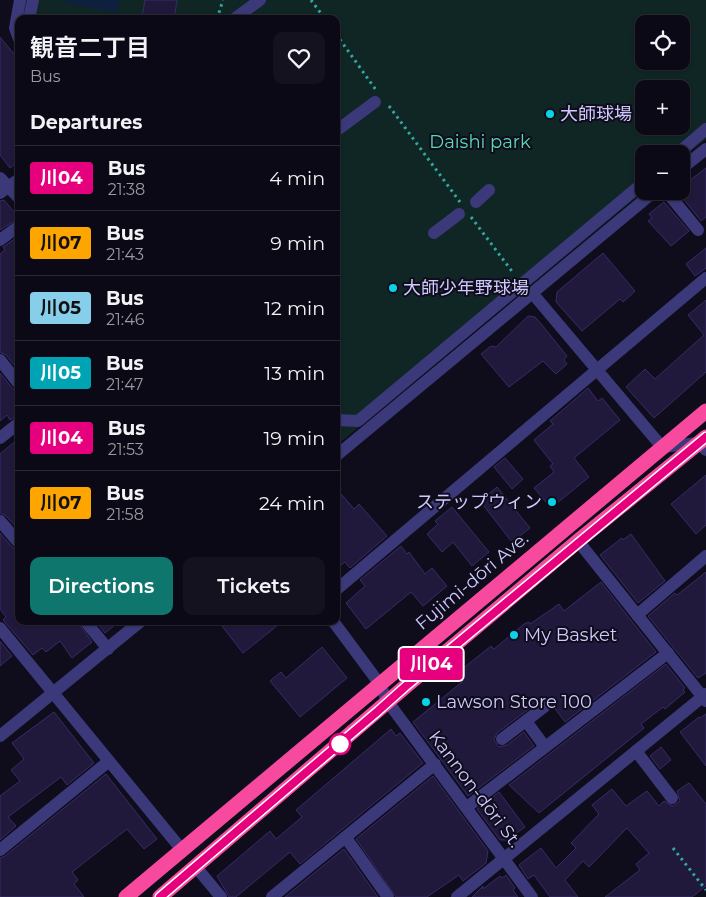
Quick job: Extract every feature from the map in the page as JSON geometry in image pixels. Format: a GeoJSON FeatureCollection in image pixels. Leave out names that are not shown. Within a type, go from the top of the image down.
{"type":"FeatureCollection","features":[{"type":"Feature","properties":{"kind":"highway","name":"Fujimi-dōri Ave."},"geometry":{"type":"LineString","coordinates":[[126,897],[379,683],[706,411]]}},
{"type":"Feature","properties":{"kind":"highway"},"geometry":{"type":"LineString","coordinates":[[160,897],[578,541],[703,444]]}},
{"type":"Feature","properties":{"kind":"street"},"geometry":{"type":"LineString","coordinates":[[17,15],[20,0]]}},
{"type":"Feature","properties":{"kind":"street"},"geometry":{"type":"LineString","coordinates":[[30,15],[33,0]]}},
{"type":"Feature","properties":{"kind":"street"},"geometry":{"type":"LineString","coordinates":[[239,15],[260,0]]}},
{"type":"Feature","properties":{"kind":"street"},"geometry":{"type":"LineString","coordinates":[[340,128],[378,99]]}},
{"type":"Feature","properties":{"kind":"street"},"geometry":{"type":"LineString","coordinates":[[688,145],[706,130]]}},
{"type":"Feature","properties":{"kind":"street"},"geometry":{"type":"LineString","coordinates":[[690,162],[706,149]]}},
{"type":"Feature","properties":{"kind":"street"},"geometry":{"type":"LineString","coordinates":[[476,202],[490,190]]}},
{"type":"Feature","properties":{"kind":"street"},"geometry":{"type":"LineString","coordinates":[[340,420],[358,421],[635,190]]}},
{"type":"Feature","properties":{"kind":"street"},"geometry":{"type":"LineString","coordinates":[[340,453],[644,200]]}},
{"type":"Feature","properties":{"kind":"street"},"geometry":{"type":"LineString","coordinates":[[673,200],[698,230]]}},
{"type":"Feature","properties":{"kind":"street"},"geometry":{"type":"LineString","coordinates":[[434,233],[459,214]]}},
{"type":"Feature","properties":{"kind":"street"},"geometry":{"type":"LineString","coordinates":[[0,240],[15,229]]}},
{"type":"Feature","properties":{"kind":"street"},"geometry":{"type":"LineString","coordinates":[[340,587],[706,278]]}},
{"type":"Feature","properties":{"kind":"street"},"geometry":{"type":"LineString","coordinates":[[533,294],[662,447],[703,444]]}},
{"type":"Feature","properties":{"kind":"street"},"geometry":{"type":"LineString","coordinates":[[0,360],[15,379]]}},
{"type":"Feature","properties":{"kind":"street"},"geometry":{"type":"LineString","coordinates":[[0,438],[15,426]]}},
{"type":"Feature","properties":{"kind":"street"},"geometry":{"type":"LineString","coordinates":[[0,520],[15,538]]}},
{"type":"Feature","properties":{"kind":"street"},"geometry":{"type":"LineString","coordinates":[[457,897],[636,751],[705,698],[578,541]]}},
{"type":"Feature","properties":{"kind":"street"},"geometry":{"type":"LineString","coordinates":[[637,615],[706,556]]}},
{"type":"Feature","properties":{"kind":"street"},"geometry":{"type":"LineString","coordinates":[[88,625],[108,649]]}},
{"type":"Feature","properties":{"kind":"street"},"geometry":{"type":"LineString","coordinates":[[0,736],[137,625]]}},
{"type":"Feature","properties":{"kind":"street","name":"Kannon-dōri St."},"geometry":{"type":"LineString","coordinates":[[337,625],[379,683],[388,702],[532,897]]}},
{"type":"Feature","properties":{"kind":"street"},"geometry":{"type":"LineString","coordinates":[[2,634],[54,692],[182,850]]}},
{"type":"Feature","properties":{"kind":"street"},"geometry":{"type":"LineString","coordinates":[[467,807],[668,653]]}},
{"type":"Feature","properties":{"kind":"street"},"geometry":{"type":"LineString","coordinates":[[502,739],[544,707]]}},
{"type":"Feature","properties":{"kind":"street"},"geometry":{"type":"LineString","coordinates":[[526,721],[545,747]]}},
{"type":"Feature","properties":{"kind":"street"},"geometry":{"type":"LineString","coordinates":[[636,751],[672,798]]}},
{"type":"Feature","properties":{"kind":"street"},"geometry":{"type":"LineString","coordinates":[[0,850],[109,761]]}},
{"type":"Feature","properties":{"kind":"street"},"geometry":{"type":"LineString","coordinates":[[272,897],[435,764]]}},
{"type":"Feature","properties":{"kind":"street"},"geometry":{"type":"LineString","coordinates":[[346,838],[388,897]]}},
{"type":"Feature","properties":{"kind":"street"},"geometry":{"type":"LineString","coordinates":[[196,867],[221,897]]}},
{"type":"Feature","properties":{"kind":"path"},"geometry":{"type":"LineString","coordinates":[[218,15],[223,0]]}},
{"type":"Feature","properties":{"kind":"path"},"geometry":{"type":"LineString","coordinates":[[311,0],[322,15]]}},
{"type":"Feature","properties":{"kind":"path"},"geometry":{"type":"LineString","coordinates":[[340,40],[378,99],[522,285]]}},
{"type":"Feature","properties":{"kind":"path"},"geometry":{"type":"LineString","coordinates":[[673,848],[706,890]]}},
{"type":"Feature","properties":{"kind":"green space","name":"Daishi park"},"geometry":{"type":"Polygon","coordinates":[[[26,0],[706,0],[706,139],[690,152],[690,145],[635,145],[635,198],[340,443],[340,15],[23,15],[26,0]]]}},
{"type":"Feature","properties":{"kind":"water"},"geometry":{"type":"Polygon","coordinates":[[[62,0],[119,0],[117,13],[62,2],[62,0]]]}},
{"type":"Feature","properties":{"kind":"building"},"geometry":{"type":"Polygon","coordinates":[[[145,0],[177,0],[175,15],[142,15],[145,0]]]}},
{"type":"Feature","properties":{"kind":"building"},"geometry":{"type":"Polygon","coordinates":[[[0,37],[15,55],[15,164],[10,168],[0,155],[0,37]]]}},
{"type":"Feature","properties":{"kind":"building"},"geometry":{"type":"Polygon","coordinates":[[[706,168],[706,217],[701,221],[684,200],[690,200],[690,180],[706,168]]]}},
{"type":"Feature","properties":{"kind":"building"},"geometry":{"type":"Polygon","coordinates":[[[4,200],[15,213],[15,221],[0,230],[0,201],[4,200]]]}},
{"type":"Feature","properties":{"kind":"building"},"geometry":{"type":"Polygon","coordinates":[[[664,202],[689,231],[671,246],[648,221],[652,218],[649,214],[664,202]]]}},
{"type":"Feature","properties":{"kind":"building"},"geometry":{"type":"Polygon","coordinates":[[[15,239],[15,366],[6,355],[0,352],[0,254],[5,250],[3,247],[15,239]]]}},
{"type":"Feature","properties":{"kind":"building"},"geometry":{"type":"Polygon","coordinates":[[[706,248],[706,268],[695,276],[686,264],[706,248]]]}},
{"type":"Feature","properties":{"kind":"building"},"geometry":{"type":"Polygon","coordinates":[[[603,253],[635,291],[623,302],[620,299],[582,331],[556,302],[557,292],[603,253]]]}},
{"type":"Feature","properties":{"kind":"building"},"geometry":{"type":"Polygon","coordinates":[[[706,300],[706,372],[654,418],[626,387],[645,369],[655,379],[704,335],[688,315],[706,300]]]}},
{"type":"Feature","properties":{"kind":"building"},"geometry":{"type":"Polygon","coordinates":[[[528,316],[535,317],[542,325],[567,356],[564,360],[567,364],[556,374],[543,361],[509,387],[481,354],[491,346],[496,347],[528,316]]]}},
{"type":"Feature","properties":{"kind":"building"},"geometry":{"type":"Polygon","coordinates":[[[0,373],[15,390],[15,417],[10,420],[7,415],[0,421],[0,373]]]}},
{"type":"Feature","properties":{"kind":"building"},"geometry":{"type":"Polygon","coordinates":[[[588,388],[598,401],[602,398],[620,420],[574,458],[589,477],[551,508],[534,488],[554,472],[550,466],[553,464],[534,440],[553,424],[550,421],[588,388]]]}},
{"type":"Feature","properties":{"kind":"building"},"geometry":{"type":"Polygon","coordinates":[[[15,441],[15,526],[6,516],[0,513],[0,454],[15,441]]]}},
{"type":"Feature","properties":{"kind":"building"},"geometry":{"type":"Polygon","coordinates":[[[505,458],[523,479],[512,489],[494,467],[505,458]]]}},
{"type":"Feature","properties":{"kind":"building"},"geometry":{"type":"Polygon","coordinates":[[[706,475],[706,525],[696,534],[671,504],[706,475]]]}},
{"type":"Feature","properties":{"kind":"building"},"geometry":{"type":"Polygon","coordinates":[[[497,487],[530,528],[512,542],[480,501],[497,487]]]}},
{"type":"Feature","properties":{"kind":"building"},"geometry":{"type":"Polygon","coordinates":[[[340,493],[354,509],[359,504],[387,536],[350,568],[345,562],[340,566],[340,493]]]}},
{"type":"Feature","properties":{"kind":"building"},"geometry":{"type":"Polygon","coordinates":[[[452,507],[489,552],[472,566],[453,542],[442,552],[427,534],[438,524],[435,521],[452,507]]]}},
{"type":"Feature","properties":{"kind":"building"},"geometry":{"type":"Polygon","coordinates":[[[0,533],[15,549],[15,625],[80,625],[92,642],[72,658],[60,641],[46,652],[42,648],[33,655],[3,620],[6,617],[0,609],[0,533]]]}},
{"type":"Feature","properties":{"kind":"building"},"geometry":{"type":"Polygon","coordinates":[[[631,534],[665,581],[638,603],[600,555],[622,538],[623,540],[631,534]]]}},
{"type":"Feature","properties":{"kind":"building"},"geometry":{"type":"Polygon","coordinates":[[[401,546],[407,554],[409,552],[425,574],[432,568],[447,586],[423,606],[411,592],[366,629],[346,603],[365,586],[360,580],[401,546]]]}},
{"type":"Feature","properties":{"kind":"building"},"geometry":{"type":"Polygon","coordinates":[[[706,572],[706,673],[698,678],[648,616],[675,593],[677,595],[706,572]]]}},
{"type":"Feature","properties":{"kind":"building"},"geometry":{"type":"Polygon","coordinates":[[[601,582],[656,652],[565,722],[550,702],[542,699],[497,733],[494,740],[499,747],[507,745],[524,732],[534,746],[468,796],[413,722],[462,682],[458,677],[463,672],[461,670],[491,646],[494,649],[524,624],[529,622],[530,624],[559,604],[564,611],[601,582]]]}},
{"type":"Feature","properties":{"kind":"building"},"geometry":{"type":"Polygon","coordinates":[[[99,625],[115,625],[105,633],[99,625]]]}},
{"type":"Feature","properties":{"kind":"building"},"geometry":{"type":"Polygon","coordinates":[[[221,625],[278,625],[243,653],[221,625]]]}},
{"type":"Feature","properties":{"kind":"building"},"geometry":{"type":"Polygon","coordinates":[[[0,641],[12,656],[0,666],[0,641]]]}},
{"type":"Feature","properties":{"kind":"building"},"geometry":{"type":"Polygon","coordinates":[[[322,647],[347,678],[300,717],[270,681],[281,672],[286,678],[322,647]]]}},
{"type":"Feature","properties":{"kind":"building"},"geometry":{"type":"Polygon","coordinates":[[[666,664],[685,688],[683,690],[685,692],[665,709],[663,707],[641,724],[644,728],[539,813],[509,785],[666,664]]]}},
{"type":"Feature","properties":{"kind":"building"},"geometry":{"type":"Polygon","coordinates":[[[54,712],[94,763],[67,785],[61,777],[8,817],[16,826],[0,840],[0,796],[20,781],[11,770],[24,759],[12,743],[54,712]]]}},
{"type":"Feature","properties":{"kind":"building"},"geometry":{"type":"Polygon","coordinates":[[[706,714],[706,766],[680,732],[699,717],[706,714]]]}},
{"type":"Feature","properties":{"kind":"building"},"geometry":{"type":"Polygon","coordinates":[[[391,729],[396,736],[400,733],[423,763],[300,864],[290,852],[236,897],[229,897],[217,876],[270,831],[276,839],[302,817],[296,810],[391,729]]]}},
{"type":"Feature","properties":{"kind":"building"},"geometry":{"type":"Polygon","coordinates":[[[661,747],[671,760],[660,769],[650,756],[661,747]]]}},
{"type":"Feature","properties":{"kind":"building"},"geometry":{"type":"Polygon","coordinates":[[[106,774],[157,839],[144,849],[127,829],[72,872],[78,880],[74,884],[84,897],[0,897],[0,858],[5,856],[106,774]]]}},
{"type":"Feature","properties":{"kind":"building"},"geometry":{"type":"Polygon","coordinates":[[[433,776],[488,851],[486,863],[463,881],[459,875],[427,897],[396,897],[356,839],[433,776]]]}},
{"type":"Feature","properties":{"kind":"building"},"geometry":{"type":"Polygon","coordinates":[[[689,783],[706,804],[706,886],[692,897],[605,897],[640,870],[636,864],[649,853],[627,828],[589,867],[583,861],[565,880],[578,897],[550,897],[534,875],[528,879],[519,865],[541,848],[556,868],[576,848],[571,843],[599,814],[592,805],[612,789],[626,806],[647,791],[659,806],[664,801],[673,806],[680,801],[677,791],[689,783]]]}},
{"type":"Feature","properties":{"kind":"building"},"geometry":{"type":"Polygon","coordinates":[[[499,792],[525,827],[507,840],[500,840],[477,809],[499,792]]]}},
{"type":"Feature","properties":{"kind":"building"},"geometry":{"type":"Polygon","coordinates":[[[344,849],[378,897],[285,897],[308,878],[344,849]]]}},
{"type":"Feature","properties":{"kind":"building"},"geometry":{"type":"Polygon","coordinates":[[[506,875],[515,888],[513,890],[518,897],[472,897],[483,886],[483,889],[500,876],[502,878],[506,875]]]}},
{"type":"Feature","properties":{"kind":"bus line","name":"川04"},"geometry":{"type":"LineString","coordinates":[[160,897],[578,541],[706,437]]}},
{"type":"Feature","properties":{"kind":"place","name":"大師球場"},"geometry":{"type":"Point","coordinates":[550,114]}},
{"type":"Feature","properties":{"kind":"place","name":"大師少年野球場"},"geometry":{"type":"Point","coordinates":[393,288]}},
{"type":"Feature","properties":{"kind":"place","name":"ステップウィン"},"geometry":{"type":"Point","coordinates":[552,502]}},
{"type":"Feature","properties":{"kind":"place","name":"My Basket"},"geometry":{"type":"Point","coordinates":[514,635]}},
{"type":"Feature","properties":{"kind":"place","name":"Lawson Store 100"},"geometry":{"type":"Point","coordinates":[426,702]}}]}
